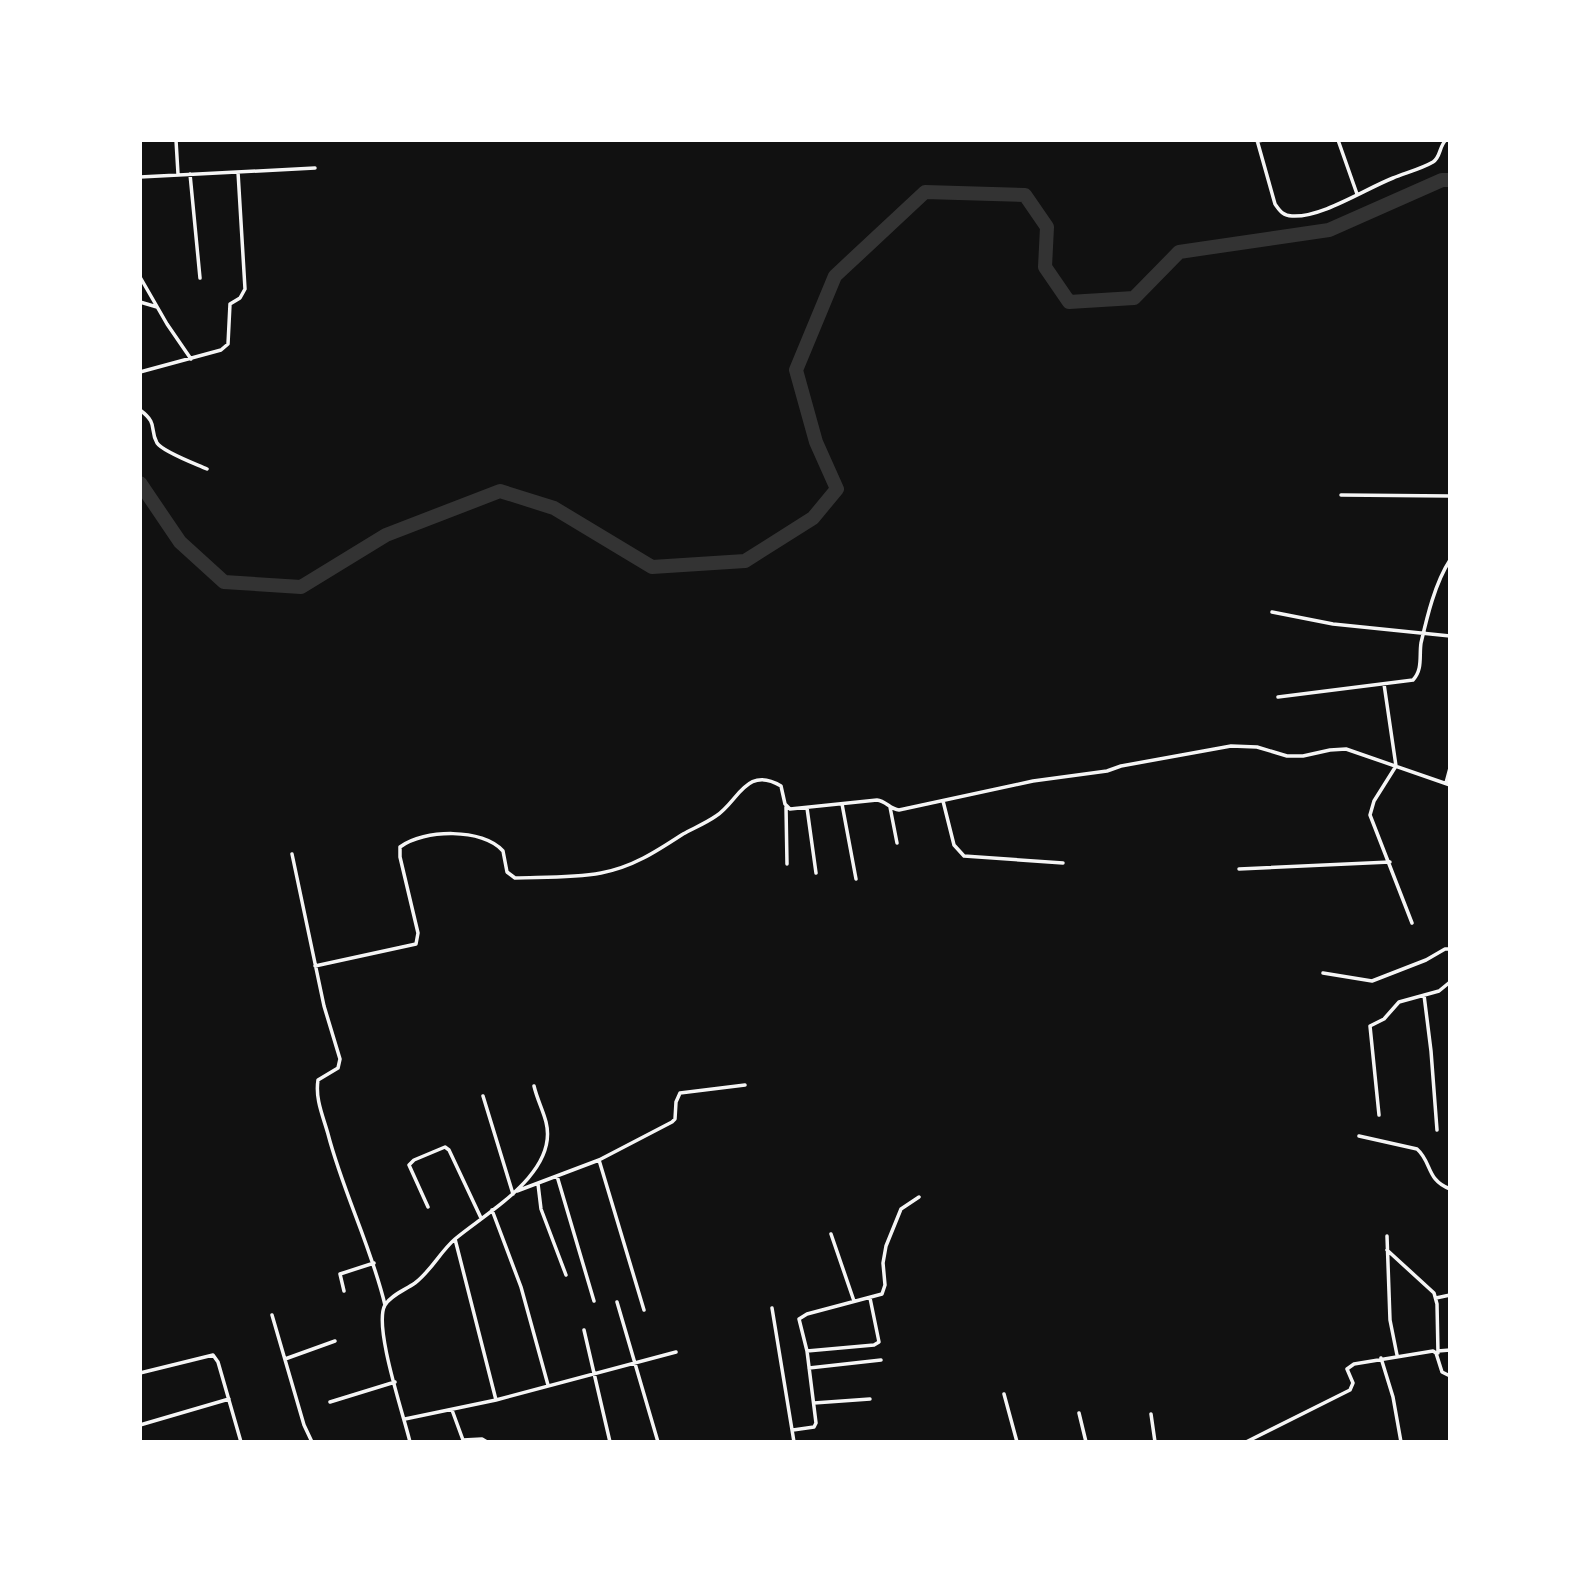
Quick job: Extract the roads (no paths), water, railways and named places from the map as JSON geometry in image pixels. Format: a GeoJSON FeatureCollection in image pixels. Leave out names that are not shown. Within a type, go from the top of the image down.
{"type":"FeatureCollection","features":[{"type":"Feature","properties":{"kind":"street"},"geometry":{"type":"LineString","coordinates":[[176,140],[178,174]]}},
{"type":"Feature","properties":{"kind":"street"},"geometry":{"type":"LineString","coordinates":[[1264,140],[1257,141],[1272,196],[1281,213],[1290,216],[1302,215],[1342,202],[1431,163],[1437,159],[1441,145],[1446,140]]}},
{"type":"Feature","properties":{"kind":"street"},"geometry":{"type":"LineString","coordinates":[[1338,140],[1357,195]]}},
{"type":"Feature","properties":{"kind":"street"},"geometry":{"type":"LineString","coordinates":[[140,177],[315,168]]}},
{"type":"Feature","properties":{"kind":"street"},"geometry":{"type":"LineString","coordinates":[[140,372],[191,359],[226,346],[229,341],[230,304],[240,298],[245,289],[238,172]]}},
{"type":"Feature","properties":{"kind":"street"},"geometry":{"type":"LineString","coordinates":[[190,174],[200,278]]}},
{"type":"Feature","properties":{"kind":"street"},"geometry":{"type":"LineString","coordinates":[[140,277],[191,359]]}},
{"type":"Feature","properties":{"kind":"street"},"geometry":{"type":"LineString","coordinates":[[140,302],[157,307]]}},
{"type":"Feature","properties":{"kind":"street"},"geometry":{"type":"LineString","coordinates":[[140,411],[154,425],[156,439],[161,447],[207,469]]}},
{"type":"Feature","properties":{"kind":"street"},"geometry":{"type":"LineString","coordinates":[[1341,495],[1450,496]]}},
{"type":"Feature","properties":{"kind":"street"},"geometry":{"type":"LineString","coordinates":[[1278,697],[1409,681],[1417,676],[1424,632],[1450,560]]}},
{"type":"Feature","properties":{"kind":"street"},"geometry":{"type":"LineString","coordinates":[[1272,612],[1333,624],[1450,636]]}},
{"type":"Feature","properties":{"kind":"street"},"geometry":{"type":"LineString","coordinates":[[1384,684],[1396,766],[1374,801],[1370,815],[1412,923]]}},
{"type":"Feature","properties":{"kind":"street"},"geometry":{"type":"LineString","coordinates":[[786,807],[807,808],[877,800],[899,810],[1033,781],[1101,772],[1231,746],[1257,747],[1287,756],[1346,749],[1448,784],[1450,768]]}},
{"type":"Feature","properties":{"kind":"street"},"geometry":{"type":"LineString","coordinates":[[315,966],[416,944],[418,933],[400,847],[447,832],[489,840],[503,851],[505,869],[511,877],[601,873],[654,854],[720,814],[742,788],[752,782],[778,784],[783,790],[786,807],[787,864]]}},
{"type":"Feature","properties":{"kind":"street"},"geometry":{"type":"LineString","coordinates":[[943,801],[954,845],[964,856],[1063,863]]}},
{"type":"Feature","properties":{"kind":"street"},"geometry":{"type":"LineString","coordinates":[[842,804],[856,879]]}},
{"type":"Feature","properties":{"kind":"street"},"geometry":{"type":"LineString","coordinates":[[890,806],[897,843]]}},
{"type":"Feature","properties":{"kind":"street"},"geometry":{"type":"LineString","coordinates":[[807,808],[816,873]]}},
{"type":"Feature","properties":{"kind":"street"},"geometry":{"type":"LineString","coordinates":[[292,854],[324,1006],[340,1064],[335,1070],[320,1077],[317,1084],[324,1121],[332,1152],[374,1263],[385,1305]]}},
{"type":"Feature","properties":{"kind":"street"},"geometry":{"type":"LineString","coordinates":[[1239,869],[1390,862]]}},
{"type":"Feature","properties":{"kind":"street"},"geometry":{"type":"LineString","coordinates":[[1323,973],[1372,981],[1450,949]]}},
{"type":"Feature","properties":{"kind":"street"},"geometry":{"type":"LineString","coordinates":[[1379,1115],[1370,1026],[1384,1019],[1399,1002],[1439,991],[1450,982]]}},
{"type":"Feature","properties":{"kind":"street"},"geometry":{"type":"LineString","coordinates":[[1423,995],[1432,1051],[1437,1130]]}},
{"type":"Feature","properties":{"kind":"street"},"geometry":{"type":"LineString","coordinates":[[410,1442],[382,1328],[382,1311],[389,1300],[417,1281],[441,1251],[455,1239],[515,1193],[628,1147],[675,1119],[676,1102],[680,1093],[744,1084]]}},
{"type":"Feature","properties":{"kind":"street"},"geometry":{"type":"LineString","coordinates":[[515,1193],[543,1156],[546,1121],[534,1086]]}},
{"type":"Feature","properties":{"kind":"street"},"geometry":{"type":"LineString","coordinates":[[483,1096],[515,1193]]}},
{"type":"Feature","properties":{"kind":"street"},"geometry":{"type":"LineString","coordinates":[[1359,1136],[1417,1149],[1421,1152],[1430,1174],[1437,1182],[1450,1189]]}},
{"type":"Feature","properties":{"kind":"street"},"geometry":{"type":"LineString","coordinates":[[428,1208],[409,1165],[414,1160],[445,1147],[449,1150],[481,1218]]}},
{"type":"Feature","properties":{"kind":"street"},"geometry":{"type":"LineString","coordinates":[[599,1160],[644,1310]]}},
{"type":"Feature","properties":{"kind":"street"},"geometry":{"type":"LineString","coordinates":[[557,1176],[594,1301]]}},
{"type":"Feature","properties":{"kind":"street"},"geometry":{"type":"LineString","coordinates":[[538,1183],[541,1209],[566,1275]]}},
{"type":"Feature","properties":{"kind":"street"},"geometry":{"type":"LineString","coordinates":[[793,1430],[816,1426],[807,1351],[799,1322],[801,1316],[882,1294],[885,1290],[884,1254],[901,1209],[919,1196]]}},
{"type":"Feature","properties":{"kind":"street"},"geometry":{"type":"LineString","coordinates":[[492,1210],[521,1287],[548,1385]]}},
{"type":"Feature","properties":{"kind":"street"},"geometry":{"type":"LineString","coordinates":[[831,1234],[854,1302]]}},
{"type":"Feature","properties":{"kind":"street"},"geometry":{"type":"LineString","coordinates":[[1387,1236],[1390,1321],[1397,1355]]}},
{"type":"Feature","properties":{"kind":"street"},"geometry":{"type":"LineString","coordinates":[[455,1239],[496,1400]]}},
{"type":"Feature","properties":{"kind":"street"},"geometry":{"type":"LineString","coordinates":[[1387,1250],[1430,1288],[1436,1298],[1438,1357],[1442,1372],[1450,1376]]}},
{"type":"Feature","properties":{"kind":"street"},"geometry":{"type":"LineString","coordinates":[[344,1292],[340,1274],[374,1263]]}},
{"type":"Feature","properties":{"kind":"street"},"geometry":{"type":"LineString","coordinates":[[1436,1298],[1450,1295]]}},
{"type":"Feature","properties":{"kind":"street"},"geometry":{"type":"LineString","coordinates":[[807,1351],[874,1345],[879,1342],[870,1298]]}},
{"type":"Feature","properties":{"kind":"street"},"geometry":{"type":"LineString","coordinates":[[617,1303],[658,1442]]}},
{"type":"Feature","properties":{"kind":"street"},"geometry":{"type":"LineString","coordinates":[[772,1308],[794,1442]]}},
{"type":"Feature","properties":{"kind":"street"},"geometry":{"type":"LineString","coordinates":[[272,1315],[303,1425],[313,1442]]}},
{"type":"Feature","properties":{"kind":"street"},"geometry":{"type":"LineString","coordinates":[[584,1330],[610,1442]]}},
{"type":"Feature","properties":{"kind":"street"},"geometry":{"type":"LineString","coordinates":[[285,1359],[335,1341]]}},
{"type":"Feature","properties":{"kind":"street"},"geometry":{"type":"LineString","coordinates":[[1246,1442],[1350,1390],[1353,1383],[1347,1369],[1349,1366],[1433,1350],[1438,1357]]}},
{"type":"Feature","properties":{"kind":"street"},"geometry":{"type":"LineString","coordinates":[[1438,1351],[1450,1350]]}},
{"type":"Feature","properties":{"kind":"street"},"geometry":{"type":"LineString","coordinates":[[405,1419],[496,1400],[676,1352]]}},
{"type":"Feature","properties":{"kind":"street"},"geometry":{"type":"LineString","coordinates":[[140,1373],[213,1355],[218,1362],[242,1442]]}},
{"type":"Feature","properties":{"kind":"street"},"geometry":{"type":"LineString","coordinates":[[1381,1359],[1393,1397],[1401,1442]]}},
{"type":"Feature","properties":{"kind":"street"},"geometry":{"type":"LineString","coordinates":[[809,1368],[881,1360]]}},
{"type":"Feature","properties":{"kind":"street"},"geometry":{"type":"LineString","coordinates":[[330,1402],[395,1382]]}},
{"type":"Feature","properties":{"kind":"street"},"geometry":{"type":"LineString","coordinates":[[1004,1394],[1017,1442]]}},
{"type":"Feature","properties":{"kind":"street"},"geometry":{"type":"LineString","coordinates":[[140,1425],[229,1399]]}},
{"type":"Feature","properties":{"kind":"street"},"geometry":{"type":"LineString","coordinates":[[814,1403],[870,1399]]}},
{"type":"Feature","properties":{"kind":"street"},"geometry":{"type":"LineString","coordinates":[[452,1410],[463,1440],[482,1439],[487,1442]]}},
{"type":"Feature","properties":{"kind":"street"},"geometry":{"type":"LineString","coordinates":[[1079,1413],[1086,1442]]}},
{"type":"Feature","properties":{"kind":"street"},"geometry":{"type":"LineString","coordinates":[[1151,1414],[1155,1442]]}},
{"type":"Feature","properties":{"kind":"waterway"},"geometry":{"type":"LineString","coordinates":[[140,483],[180,542],[224,582],[301,587],[386,535],[500,491],[554,508],[652,567],[745,561],[813,518],[837,489],[816,442],[796,370],[835,276],[925,192],[1025,195],[1047,227],[1045,267],[1069,302],[1134,298],[1179,252],[1329,230],[1442,180],[1450,180]]}}]}
